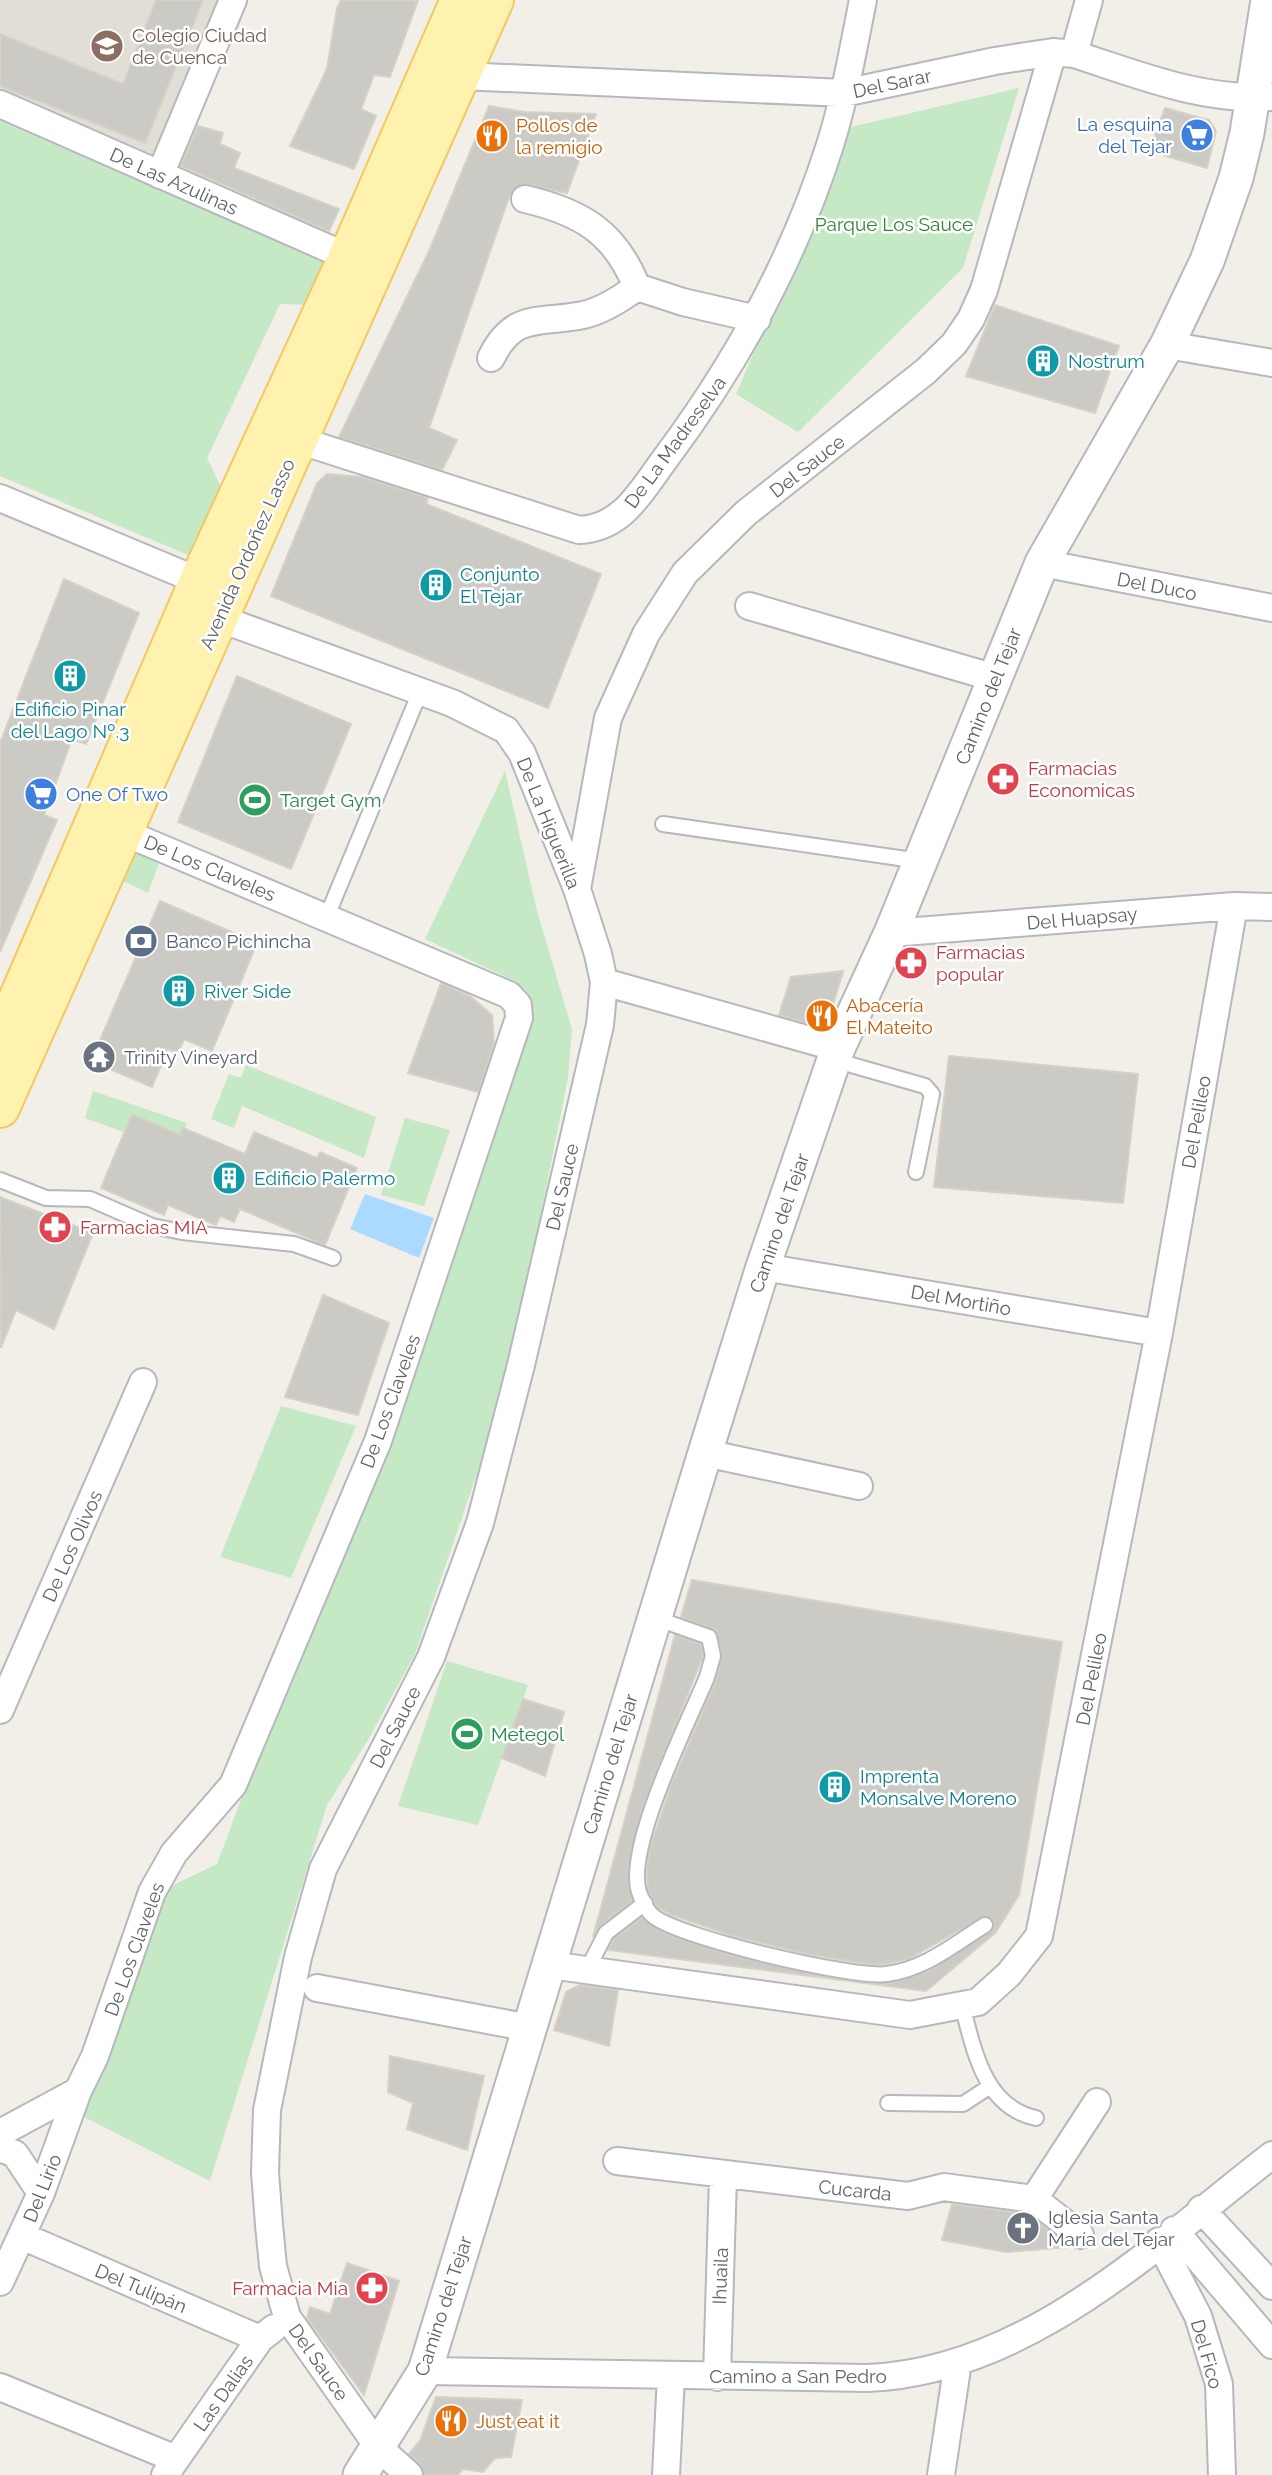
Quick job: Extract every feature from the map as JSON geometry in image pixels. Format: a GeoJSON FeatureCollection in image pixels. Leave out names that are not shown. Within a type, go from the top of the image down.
{"type":"FeatureCollection","features":[{"type":"Feature","properties":{"kind":"main road","name":"Avenida Ordoñez Lasso"},"geometry":{"type":"LineString","coordinates":[[0,1041],[199,581],[348,257],[460,0]]}},
{"type":"Feature","properties":{"kind":"main road","name":"Avenida Ordoñez Lasso"},"geometry":{"type":"LineString","coordinates":[[0,1108],[494,0]]}},
{"type":"Feature","properties":{"kind":"street"},"geometry":{"type":"LineString","coordinates":[[160,175],[233,0]]}},
{"type":"Feature","properties":{"kind":"street","name":"De La Madreselva"},"geometry":{"type":"LineString","coordinates":[[298,440],[579,530],[596,530],[623,515],[708,401],[757,319],[801,225],[830,145],[844,93],[863,0]]}},
{"type":"Feature","properties":{"kind":"street","name":"Del Sauce"},"geometry":{"type":"LineString","coordinates":[[577,889],[608,718],[646,634],[685,573],[746,513],[926,371],[954,344],[971,319],[984,290],[1063,53],[1090,0]]}},
{"type":"Feature","properties":{"kind":"street","name":"Camino del Tejar"},"geometry":{"type":"LineString","coordinates":[[360,2475],[425,2371],[763,1267],[836,1054],[891,933],[1042,563],[1167,345],[1207,261],[1263,97],[1268,0]]}},
{"type":"Feature","properties":{"kind":"street","name":"Del Sarar"},"geometry":{"type":"LineString","coordinates":[[461,76],[844,93],[995,61],[1063,53],[1197,93],[1263,97]]}},
{"type":"Feature","properties":{"kind":"street","name":"De Las Azulinas"},"geometry":{"type":"LineString","coordinates":[[0,104],[348,257]]}},
{"type":"Feature","properties":{"kind":"street"},"geometry":{"type":"LineString","coordinates":[[525,199],[552,205],[581,218],[609,238],[627,262],[637,287]]}},
{"type":"Feature","properties":{"kind":"street"},"geometry":{"type":"LineString","coordinates":[[491,358],[501,337],[519,324],[586,315],[637,287],[683,302],[757,319]]}},
{"type":"Feature","properties":{"kind":"street"},"geometry":{"type":"LineString","coordinates":[[1167,345],[1272,363]]}},
{"type":"Feature","properties":{"kind":"street"},"geometry":{"type":"LineString","coordinates":[[0,498],[199,581]]}},
{"type":"Feature","properties":{"kind":"street","name":"Del Duco"},"geometry":{"type":"LineString","coordinates":[[1042,563],[1272,608]]}},
{"type":"Feature","properties":{"kind":"street"},"geometry":{"type":"LineString","coordinates":[[749,606],[995,678]]}},
{"type":"Feature","properties":{"kind":"street","name":"De La Higuerilla"},"geometry":{"type":"LineString","coordinates":[[218,618],[420,691],[470,711],[506,730],[522,753],[577,889],[604,982]]}},
{"type":"Feature","properties":{"kind":"street","name":"De Los Claveles"},"geometry":{"type":"LineString","coordinates":[[78,2091],[95,2056],[152,1892],[174,1853],[233,1785],[378,1441],[519,1018],[518,1005],[509,995],[123,832]]}},
{"type":"Feature","properties":{"kind":"street","name":"Del Huapsay"},"geometry":{"type":"LineString","coordinates":[[891,933],[1234,906],[1272,908]]}},
{"type":"Feature","properties":{"kind":"street","name":"Del Pelileo"},"geometry":{"type":"LineString","coordinates":[[550,1965],[910,2015],[978,2002],[1009,1974],[1039,1936],[1159,1333],[1234,906]]}},
{"type":"Feature","properties":{"kind":"street"},"geometry":{"type":"LineString","coordinates":[[604,982],[836,1054]]}},
{"type":"Feature","properties":{"kind":"street","name":"Del Sauce"},"geometry":{"type":"LineString","coordinates":[[409,2475],[379,2448],[287,2317],[273,2266],[265,2172],[267,2110],[298,1957],[323,1869],[431,1657],[480,1523],[521,1365],[600,1025],[604,982]]}},
{"type":"Feature","properties":{"kind":"street","name":"Del Mortiño"},"geometry":{"type":"LineString","coordinates":[[763,1267],[1159,1333]]}},
{"type":"Feature","properties":{"kind":"street","name":"De Los Olivos"},"geometry":{"type":"LineString","coordinates":[[0,1710],[144,1382]]}},
{"type":"Feature","properties":{"kind":"street"},"geometry":{"type":"LineString","coordinates":[[705,1453],[859,1486]]}},
{"type":"Feature","properties":{"kind":"street"},"geometry":{"type":"LineString","coordinates":[[317,1988],[530,2028]]}},
{"type":"Feature","properties":{"kind":"street"},"geometry":{"type":"LineString","coordinates":[[0,2133],[78,2091]]}},
{"type":"Feature","properties":{"kind":"street","name":"Del Lirio"},"geometry":{"type":"LineString","coordinates":[[0,2282],[41,2193],[78,2091]]}},
{"type":"Feature","properties":{"kind":"street"},"geometry":{"type":"LineString","coordinates":[[1080,2235],[1034,2199],[1097,2102]]}},
{"type":"Feature","properties":{"kind":"street"},"geometry":{"type":"LineString","coordinates":[[0,2148],[15,2154],[41,2193]]}},
{"type":"Feature","properties":{"kind":"street","name":"Camino a San Pedro"},"geometry":{"type":"LineString","coordinates":[[425,2371],[882,2378],[916,2373],[958,2362],[1007,2344],[1053,2320],[1272,2155]]}},
{"type":"Feature","properties":{"kind":"street","name":"Cucarda"},"geometry":{"type":"LineString","coordinates":[[617,2161],[723,2176],[908,2196],[944,2187],[1034,2199]]}},
{"type":"Feature","properties":{"kind":"street","name":"Ihuaila"},"geometry":{"type":"LineString","coordinates":[[717,2377],[723,2176]]}},
{"type":"Feature","properties":{"kind":"street"},"geometry":{"type":"LineString","coordinates":[[1201,2209],[1272,2286]]}},
{"type":"Feature","properties":{"kind":"street","name":"Del Tulipán"},"geometry":{"type":"LineString","coordinates":[[22,2236],[260,2339]]}},
{"type":"Feature","properties":{"kind":"street"},"geometry":{"type":"LineString","coordinates":[[1167,2236],[1272,2345]]}},
{"type":"Feature","properties":{"kind":"street","name":"Del Fico"},"geometry":{"type":"LineString","coordinates":[[1167,2236],[1198,2316],[1219,2384],[1222,2475]]}},
{"type":"Feature","properties":{"kind":"street","name":"Las Dalias"},"geometry":{"type":"LineString","coordinates":[[171,2467],[260,2339],[287,2317]]}},
{"type":"Feature","properties":{"kind":"street"},"geometry":{"type":"LineString","coordinates":[[941,2475],[958,2362]]}},
{"type":"Feature","properties":{"kind":"street"},"geometry":{"type":"LineString","coordinates":[[666,2475],[671,2376]]}},
{"type":"Feature","properties":{"kind":"street"},"geometry":{"type":"LineString","coordinates":[[0,2387],[171,2467]]}},
{"type":"Feature","properties":{"kind":"lane"},"geometry":{"type":"LineString","coordinates":[[327,916],[420,691]]}},
{"type":"Feature","properties":{"kind":"lane"},"geometry":{"type":"LineString","coordinates":[[663,824],[920,861]]}},
{"type":"Feature","properties":{"kind":"lane"},"geometry":{"type":"LineString","coordinates":[[836,1054],[925,1086],[932,1094],[916,1172]]}},
{"type":"Feature","properties":{"kind":"lane"},"geometry":{"type":"LineString","coordinates":[[0,1180],[47,1198],[90,1199],[152,1226],[182,1233],[294,1244],[333,1258]]}},
{"type":"Feature","properties":{"kind":"lane"},"geometry":{"type":"LineString","coordinates":[[655,1618],[709,1637],[713,1656],[707,1677],[646,1825],[637,1865],[639,1891],[652,1915],[701,1938],[798,1963],[884,1975],[923,1966],[985,1925]]}},
{"type":"Feature","properties":{"kind":"lane"},"geometry":{"type":"LineString","coordinates":[[587,1970],[606,1933],[645,1903]]}},
{"type":"Feature","properties":{"kind":"lane"},"geometry":{"type":"LineString","coordinates":[[962,2005],[972,2043],[989,2087],[1018,2115],[1036,2118]]}},
{"type":"Feature","properties":{"kind":"lane"},"geometry":{"type":"LineString","coordinates":[[888,2103],[963,2104],[989,2087]]}},
{"type":"Feature","properties":{"kind":"shaded area","name":"Colegio Ciudad de Cuenca"},"geometry":{"type":"Polygon","coordinates":[[[0,0],[233,0],[164,163],[0,92],[0,0]]]}},
{"type":"Feature","properties":{"kind":"green space","name":"Parque Los Sauce"},"geometry":{"type":"Polygon","coordinates":[[[1019,88],[963,268],[798,432],[736,394],[851,127],[1019,88]]]}},
{"type":"Feature","properties":{"kind":"green space"},"geometry":{"type":"Polygon","coordinates":[[[0,121],[332,265],[311,305],[280,304],[207,458],[223,491],[193,557],[0,476],[0,121]]]}},
{"type":"Feature","properties":{"kind":"green space"},"geometry":{"type":"Polygon","coordinates":[[[505,771],[537,911],[572,1029],[568,1078],[528,1279],[481,1462],[415,1654],[368,1740],[327,1805],[210,2181],[82,2116],[161,1891],[217,1864],[531,1026],[528,1005],[517,982],[425,939],[505,771]]]}},
{"type":"Feature","properties":{"kind":"green space"},"geometry":{"type":"Polygon","coordinates":[[[141,851],[161,858],[148,893],[119,879],[130,856],[141,851]]]}},
{"type":"Feature","properties":{"kind":"green space"},"geometry":{"type":"Polygon","coordinates":[[[246,1065],[376,1117],[364,1158],[242,1106],[234,1128],[211,1119],[229,1074],[241,1078],[246,1065]]]}},
{"type":"Feature","properties":{"kind":"green space"},"geometry":{"type":"Polygon","coordinates":[[[93,1091],[187,1123],[176,1151],[85,1118],[93,1091]]]}},
{"type":"Feature","properties":{"kind":"green space"},"geometry":{"type":"Polygon","coordinates":[[[405,1118],[450,1130],[424,1206],[381,1195],[405,1118]]]}},
{"type":"Feature","properties":{"kind":"green space"},"geometry":{"type":"Polygon","coordinates":[[[281,1406],[356,1426],[291,1578],[220,1557],[281,1406]]]}},
{"type":"Feature","properties":{"kind":"green space","name":"Metegol"},"geometry":{"type":"Polygon","coordinates":[[[447,1661],[528,1685],[478,1825],[398,1806],[447,1661]]]}},
{"type":"Feature","properties":{"kind":"water"},"geometry":{"type":"Polygon","coordinates":[[[365,1194],[434,1218],[419,1258],[350,1229],[365,1194]]]}},
{"type":"Feature","properties":{"kind":"building"},"geometry":{"type":"Polygon","coordinates":[[[156,0],[203,0],[145,143],[0,86],[0,34],[123,84],[156,0]]]}},
{"type":"Feature","properties":{"kind":"building"},"geometry":{"type":"Polygon","coordinates":[[[341,0],[418,0],[390,77],[374,75],[361,109],[376,116],[354,169],[290,146],[327,69],[337,8],[341,0]]]}},
{"type":"Feature","properties":{"kind":"building"},"geometry":{"type":"Polygon","coordinates":[[[489,106],[524,112],[596,114],[567,193],[522,184],[510,194],[429,428],[457,440],[442,470],[339,437],[430,249],[489,106]]]}},
{"type":"Feature","properties":{"kind":"building"},"geometry":{"type":"Polygon","coordinates":[[[1165,108],[1209,120],[1216,131],[1207,168],[1149,151],[1165,108]]]}},
{"type":"Feature","properties":{"kind":"building"},"geometry":{"type":"Polygon","coordinates":[[[198,126],[223,133],[220,144],[240,153],[234,168],[339,209],[329,231],[181,166],[198,126]]]}},
{"type":"Feature","properties":{"kind":"building","name":"Nostrum"},"geometry":{"type":"Polygon","coordinates":[[[995,305],[1119,346],[1095,413],[966,376],[995,305]]]}},
{"type":"Feature","properties":{"kind":"building","name":"Conjunto El Tejar"},"geometry":{"type":"Polygon","coordinates":[[[327,474],[362,477],[428,498],[426,504],[601,574],[548,708],[271,596],[317,483],[327,474]]]}},
{"type":"Feature","properties":{"kind":"building","name":"Edificio Pinar del Lago Nº.3"},"geometry":{"type":"Polygon","coordinates":[[[64,579],[139,613],[86,744],[72,739],[44,815],[57,820],[0,952],[0,743],[64,579]]]}},
{"type":"Feature","properties":{"kind":"building"},"geometry":{"type":"Polygon","coordinates":[[[237,676],[351,724],[291,869],[178,822],[237,676]]]}},
{"type":"Feature","properties":{"kind":"building","name":"River Side"},"geometry":{"type":"Polygon","coordinates":[[[160,901],[257,943],[212,1051],[184,1039],[178,1053],[168,1049],[152,1087],[91,1061],[160,901]]]}},
{"type":"Feature","properties":{"kind":"building"},"geometry":{"type":"Polygon","coordinates":[[[843,971],[826,1028],[779,1015],[791,977],[843,971]]]}},
{"type":"Feature","properties":{"kind":"building"},"geometry":{"type":"Polygon","coordinates":[[[441,983],[470,996],[492,1015],[494,1043],[478,1092],[408,1073],[441,983]]]}},
{"type":"Feature","properties":{"kind":"building"},"geometry":{"type":"Polygon","coordinates":[[[949,1056],[1138,1074],[1123,1203],[934,1187],[949,1056]]]}},
{"type":"Feature","properties":{"kind":"building","name":"Edificio Palermo"},"geometry":{"type":"Polygon","coordinates":[[[132,1114],[180,1135],[183,1128],[245,1154],[254,1132],[317,1158],[320,1152],[357,1168],[325,1245],[240,1209],[234,1222],[220,1216],[216,1225],[168,1205],[164,1215],[101,1188],[132,1114]]]}},
{"type":"Feature","properties":{"kind":"building"},"geometry":{"type":"Polygon","coordinates":[[[0,1197],[93,1233],[54,1329],[16,1310],[1,1348],[0,1197]]]}},
{"type":"Feature","properties":{"kind":"building"},"geometry":{"type":"Polygon","coordinates":[[[323,1295],[389,1323],[358,1415],[285,1397],[323,1295]]]}},
{"type":"Feature","properties":{"kind":"building","name":"Imprenta Monsalve Moreno"},"geometry":{"type":"Polygon","coordinates":[[[692,1580],[1062,1642],[1019,1895],[995,1933],[926,1991],[608,1950],[614,1939],[642,1918],[664,1933],[725,1954],[838,1979],[887,1984],[931,1970],[994,1929],[993,1919],[984,1916],[910,1958],[886,1964],[869,1964],[806,1954],[730,1935],[657,1907],[648,1890],[650,1848],[670,1788],[716,1681],[722,1658],[716,1630],[681,1617],[692,1580]]]}},
{"type":"Feature","properties":{"kind":"building"},"geometry":{"type":"Polygon","coordinates":[[[675,1635],[701,1644],[703,1656],[640,1814],[628,1870],[632,1901],[600,1925],[593,1937],[675,1635]]]}},
{"type":"Feature","properties":{"kind":"building"},"geometry":{"type":"Polygon","coordinates":[[[523,1699],[564,1712],[545,1776],[502,1758],[523,1699]]]}},
{"type":"Feature","properties":{"kind":"building"},"geometry":{"type":"Polygon","coordinates":[[[580,1985],[618,1990],[609,2046],[554,2030],[566,1992],[580,1985]]]}},
{"type":"Feature","properties":{"kind":"building"},"geometry":{"type":"Polygon","coordinates":[[[390,2056],[484,2076],[467,2150],[407,2129],[413,2103],[388,2092],[390,2056]]]}},
{"type":"Feature","properties":{"kind":"building"},"geometry":{"type":"Polygon","coordinates":[[[952,2204],[1028,2214],[1070,2247],[1006,2252],[942,2240],[952,2204]]]}},
{"type":"Feature","properties":{"kind":"building"},"geometry":{"type":"Polygon","coordinates":[[[347,2263],[399,2281],[364,2395],[307,2318],[310,2307],[330,2314],[347,2263]]]}},
{"type":"Feature","properties":{"kind":"building"},"geometry":{"type":"Polygon","coordinates":[[[436,2397],[522,2400],[511,2457],[495,2458],[483,2472],[463,2469],[458,2475],[424,2475],[420,2464],[409,2454],[420,2441],[436,2397]]]}},
{"type":"Feature","properties":{"kind":"place","name":"Colegio Ciudad de Cuenca"},"geometry":{"type":"Point","coordinates":[107,46]}},
{"type":"Feature","properties":{"kind":"place","name":"La esquina del Tejar"},"geometry":{"type":"Point","coordinates":[1197,135]}},
{"type":"Feature","properties":{"kind":"place","name":"Pollos de la remigio"},"geometry":{"type":"Point","coordinates":[492,136]}},
{"type":"Feature","properties":{"kind":"place","name":"Nostrum"},"geometry":{"type":"Point","coordinates":[1043,361]}},
{"type":"Feature","properties":{"kind":"place","name":"Conjunto El Tejar"},"geometry":{"type":"Point","coordinates":[436,585]}},
{"type":"Feature","properties":{"kind":"place","name":"Edificio Pinar del Lago Nº.3"},"geometry":{"type":"Point","coordinates":[70,676]}},
{"type":"Feature","properties":{"kind":"place","name":"Farmacias Economicas"},"geometry":{"type":"Point","coordinates":[1003,779]}},
{"type":"Feature","properties":{"kind":"place","name":"One Of Two"},"geometry":{"type":"Point","coordinates":[41,794]}},
{"type":"Feature","properties":{"kind":"place","name":"Target Gym"},"geometry":{"type":"Point","coordinates":[255,800]}},
{"type":"Feature","properties":{"kind":"place","name":"Banco Pichincha"},"geometry":{"type":"Point","coordinates":[141,941]}},
{"type":"Feature","properties":{"kind":"place","name":"Farmacias popular"},"geometry":{"type":"Point","coordinates":[911,963]}},
{"type":"Feature","properties":{"kind":"place","name":"River Side"},"geometry":{"type":"Point","coordinates":[179,991]}},
{"type":"Feature","properties":{"kind":"place","name":"Abacería El Mateito"},"geometry":{"type":"Point","coordinates":[822,1016]}},
{"type":"Feature","properties":{"kind":"place","name":"Trinity Vineyard"},"geometry":{"type":"Point","coordinates":[99,1057]}},
{"type":"Feature","properties":{"kind":"place","name":"Edificio Palermo"},"geometry":{"type":"Point","coordinates":[229,1178]}},
{"type":"Feature","properties":{"kind":"place","name":"Farmacias MIA"},"geometry":{"type":"Point","coordinates":[55,1227]}},
{"type":"Feature","properties":{"kind":"place","name":"Metegol"},"geometry":{"type":"Point","coordinates":[467,1734]}},
{"type":"Feature","properties":{"kind":"place","name":"Imprenta Monsalve Moreno"},"geometry":{"type":"Point","coordinates":[835,1787]}},
{"type":"Feature","properties":{"kind":"place","name":"Iglesia Santa María del Tejar"},"geometry":{"type":"Point","coordinates":[1023,2228]}},
{"type":"Feature","properties":{"kind":"place","name":"Farmacia Mia"},"geometry":{"type":"Point","coordinates":[372,2288]}},
{"type":"Feature","properties":{"kind":"place","name":"Just eat it"},"geometry":{"type":"Point","coordinates":[451,2421]}}]}
